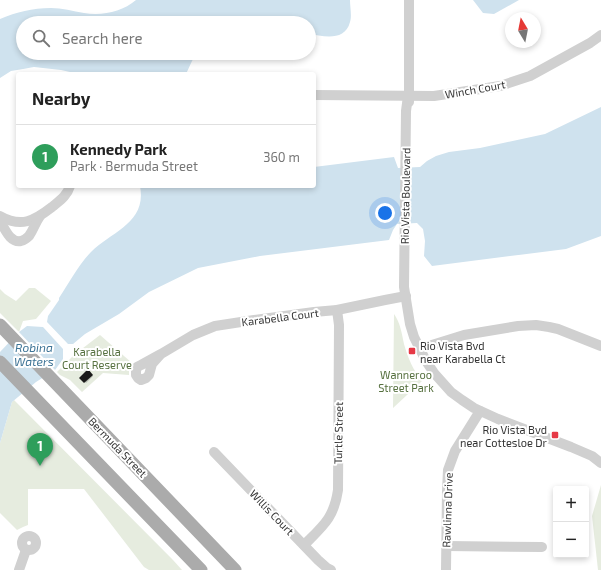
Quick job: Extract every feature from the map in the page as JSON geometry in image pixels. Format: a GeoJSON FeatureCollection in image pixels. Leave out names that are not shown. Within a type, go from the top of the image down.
{"type":"FeatureCollection","features":[{"type":"Feature","properties":{"kind":"main road","name":"Bermuda Street"},"geometry":{"type":"LineString","coordinates":[[4,329],[235,570]]}},
{"type":"Feature","properties":{"kind":"main road"},"geometry":{"type":"LineString","coordinates":[[0,362],[201,570]]}},
{"type":"Feature","properties":{"kind":"street","name":"Rio Vista Boulevard"},"geometry":{"type":"LineString","coordinates":[[409,0],[408,96],[410,111],[404,287],[410,324],[419,349],[434,373],[462,400],[480,411],[498,419],[597,456],[601,463]]}},
{"type":"Feature","properties":{"kind":"street","name":"Winch Court"},"geometry":{"type":"LineString","coordinates":[[316,95],[434,96],[500,86],[530,76],[590,43],[601,35]]}},
{"type":"Feature","properties":{"kind":"street"},"geometry":{"type":"LineString","coordinates":[[0,216],[16,222],[34,220],[61,200],[66,195],[69,188]]}},
{"type":"Feature","properties":{"kind":"street"},"geometry":{"type":"LineString","coordinates":[[0,220],[11,238],[14,241],[20,241],[25,240],[29,236],[36,221],[42,215]]}},
{"type":"Feature","properties":{"kind":"street"},"geometry":{"type":"LineString","coordinates":[[22,222],[27,224],[29,228],[26,238]]}},
{"type":"Feature","properties":{"kind":"street","name":"Karabella Court"},"geometry":{"type":"LineString","coordinates":[[161,354],[193,334],[215,326],[337,310],[406,296]]}},
{"type":"Feature","properties":{"kind":"street","name":"Turtle Street"},"geometry":{"type":"LineString","coordinates":[[304,545],[330,517],[334,508],[338,490],[339,325],[337,310]]}},
{"type":"Feature","properties":{"kind":"street"},"geometry":{"type":"LineString","coordinates":[[419,349],[464,335],[518,326],[536,325],[558,329],[601,346]]}},
{"type":"Feature","properties":{"kind":"street","name":"Rawlinna Drive"},"geometry":{"type":"LineString","coordinates":[[446,570],[448,470],[455,451],[480,411]]}},
{"type":"Feature","properties":{"kind":"street","name":"Willis Court"},"geometry":{"type":"LineString","coordinates":[[214,452],[322,564],[331,570]]}},
{"type":"Feature","properties":{"kind":"street"},"geometry":{"type":"LineString","coordinates":[[446,546],[542,547]]}},
{"type":"Feature","properties":{"kind":"street"},"geometry":{"type":"LineString","coordinates":[[19,570],[26,550]]}},
{"type":"Feature","properties":{"kind":"green space"},"geometry":{"type":"Polygon","coordinates":[[[29,288],[35,288],[51,301],[36,319],[23,321],[19,332],[0,313],[0,289],[16,301],[29,288]]]}},
{"type":"Feature","properties":{"kind":"green space","name":"Wanneroo Street Park"},"geometry":{"type":"Polygon","coordinates":[[[394,314],[402,332],[409,359],[422,381],[393,408],[394,314]]]}},
{"type":"Feature","properties":{"kind":"green space","name":"Karabella Court Reserve"},"geometry":{"type":"Polygon","coordinates":[[[100,335],[132,363],[129,367],[129,375],[103,373],[82,392],[70,380],[57,372],[74,355],[100,335]]]}},
{"type":"Feature","properties":{"kind":"green space"},"geometry":{"type":"Polygon","coordinates":[[[14,400],[182,570],[149,570],[144,567],[84,489],[28,489],[28,525],[17,530],[0,513],[0,443],[12,402],[14,400]]]}},
{"type":"Feature","properties":{"kind":"green space"},"geometry":{"type":"Polygon","coordinates":[[[601,485],[601,570],[598,570],[592,516],[601,485]]]}},
{"type":"Feature","properties":{"kind":"water"},"geometry":{"type":"Polygon","coordinates":[[[136,0],[350,0],[351,17],[347,28],[343,33],[333,36],[321,36],[316,35],[316,16],[16,16],[16,60],[193,60],[187,72],[70,72],[34,67],[11,71],[0,78],[0,19],[12,14],[44,8],[59,8],[98,14],[112,12],[124,8],[136,0]]]}},
{"type":"Feature","properties":{"kind":"water"},"geometry":{"type":"Polygon","coordinates":[[[473,0],[519,0],[494,14],[483,13],[473,0]]]}},
{"type":"Feature","properties":{"kind":"water"},"geometry":{"type":"Polygon","coordinates":[[[601,107],[601,236],[566,249],[432,266],[424,256],[425,241],[423,229],[417,223],[397,224],[389,240],[260,256],[198,268],[149,292],[119,314],[85,334],[73,344],[68,344],[47,322],[48,316],[82,262],[99,245],[118,232],[133,218],[141,199],[140,188],[316,188],[316,167],[394,157],[398,168],[420,167],[436,156],[449,152],[480,148],[545,134],[601,107]]]}},
{"type":"Feature","properties":{"kind":"water","name":"Robina Waters"},"geometry":{"type":"Polygon","coordinates":[[[27,326],[43,327],[63,349],[63,359],[55,370],[36,382],[12,402],[0,443],[0,352],[19,332],[27,326]]]}},
{"type":"Feature","properties":{"kind":"pier"},"geometry":{"type":"Polygon","coordinates":[[[18,331],[56,371],[45,379],[8,341],[18,331]]]}},
{"type":"Feature","properties":{"kind":"building"},"geometry":{"type":"Polygon","coordinates":[[[88,369],[93,375],[84,383],[79,378],[88,369]]]}},
{"type":"Feature","properties":{"kind":"place","name":"Rio Vista Bvd near Karabella Ct"},"geometry":{"type":"Point","coordinates":[412,351]}},
{"type":"Feature","properties":{"kind":"place","name":"Rio Vista Bvd near Cottesloe Dr"},"geometry":{"type":"Point","coordinates":[555,435]}},
{"type":"Feature","properties":{"kind":"place","name":"Kennedy Park"},"geometry":{"type":"Point","coordinates":[40,466]}}]}
